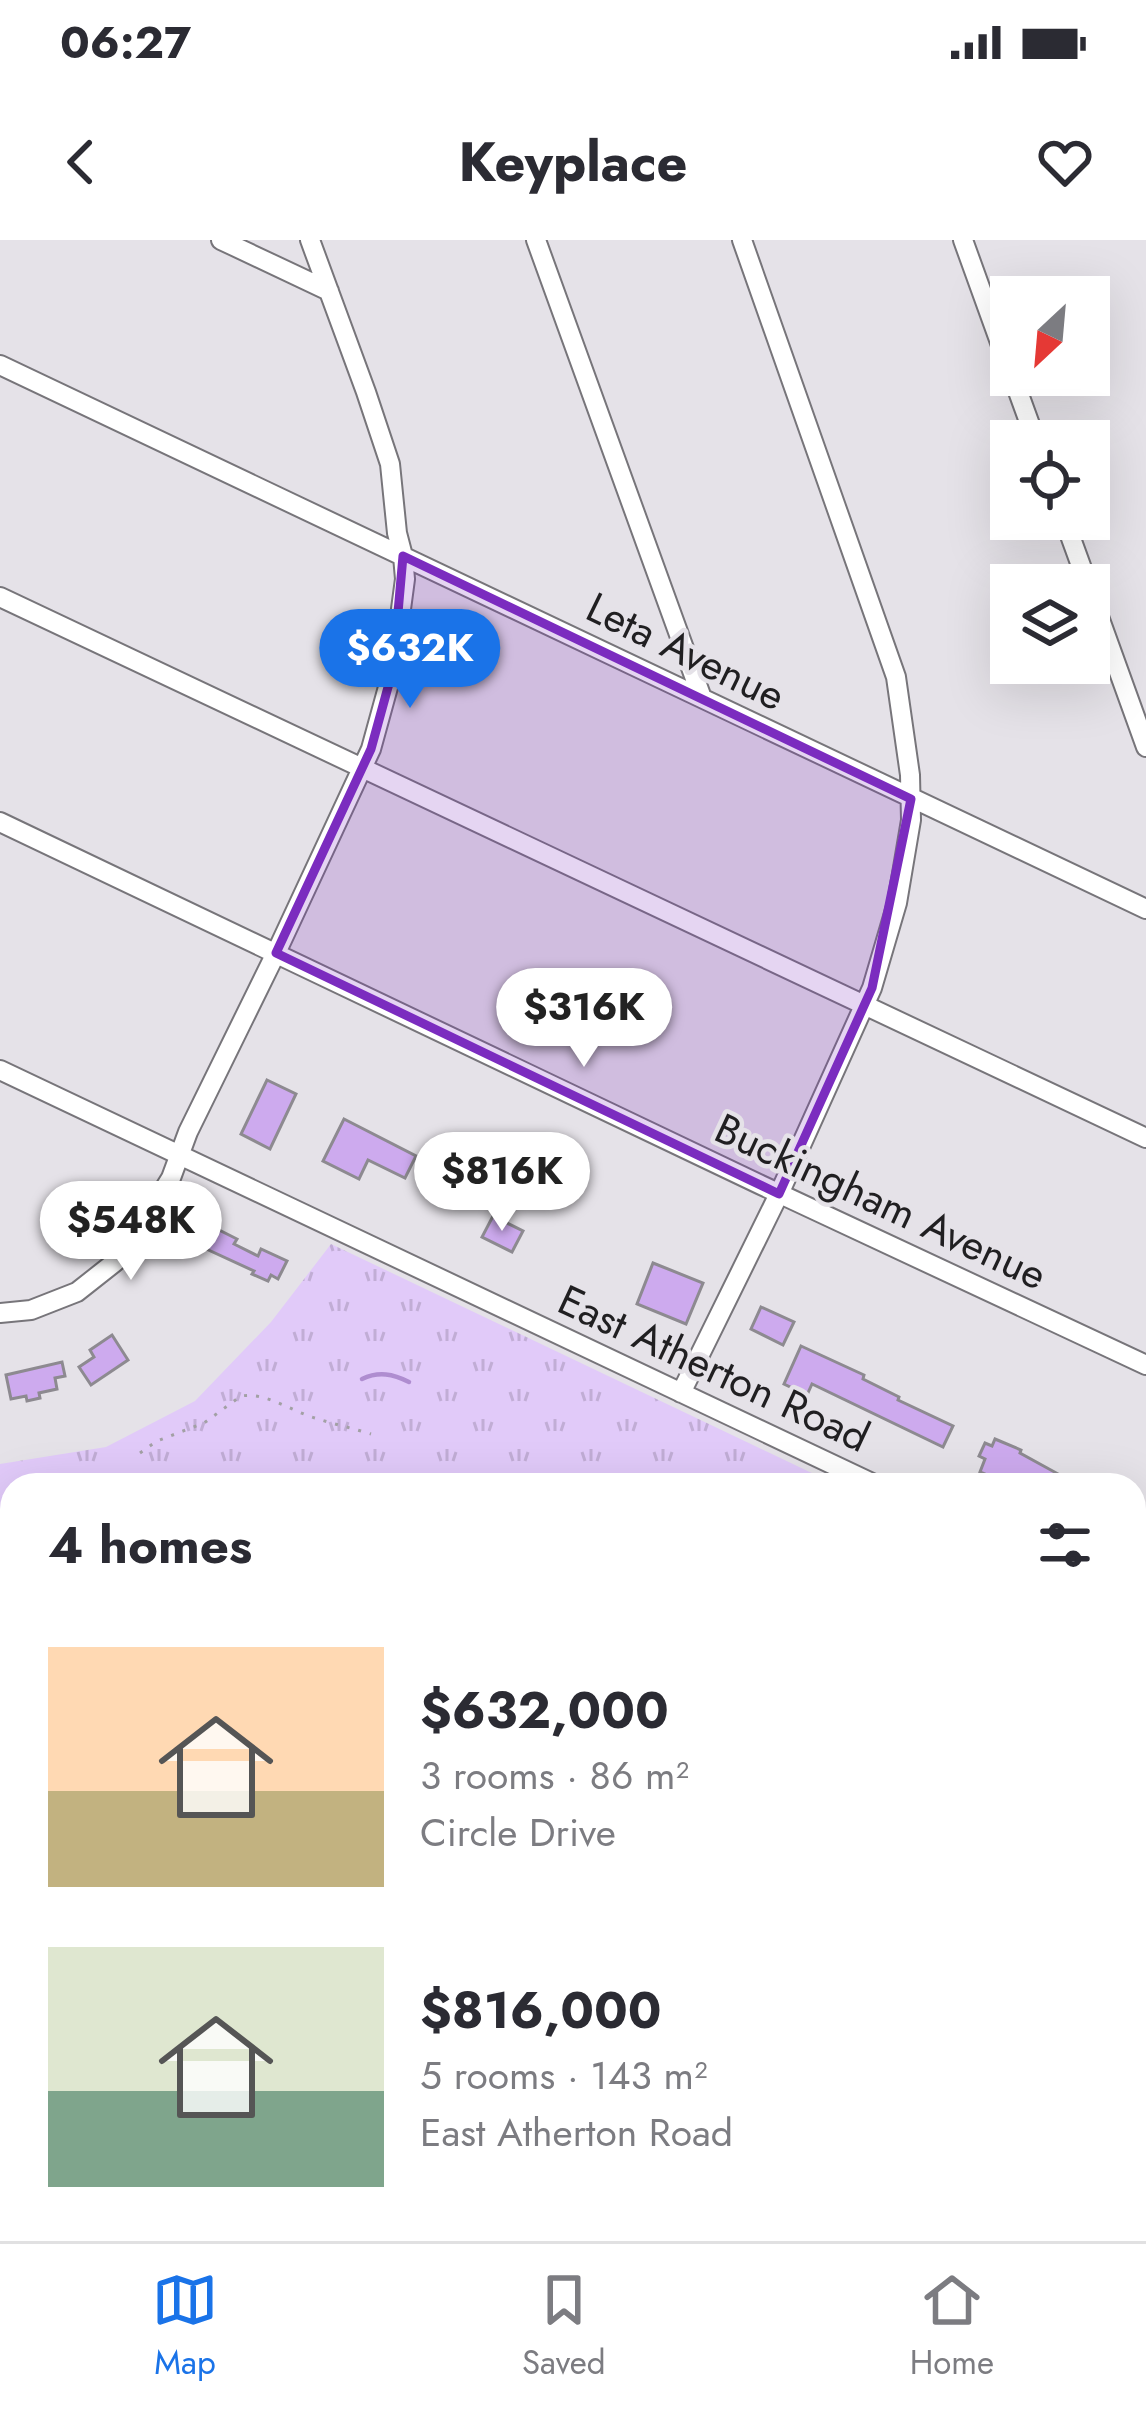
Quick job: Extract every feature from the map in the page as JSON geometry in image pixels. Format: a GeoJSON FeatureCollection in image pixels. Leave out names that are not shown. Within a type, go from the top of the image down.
{"type":"FeatureCollection","features":[{"type":"Feature","properties":{"kind":"street"},"geometry":{"type":"LineString","coordinates":[[221,240],[329,291]]}},
{"type":"Feature","properties":{"kind":"street"},"geometry":{"type":"LineString","coordinates":[[0,1313],[31,1310],[77,1292],[115,1262],[135,1236],[171,1178],[178,1153],[371,749],[393,670],[405,579],[403,556],[389,464],[310,240]]}},
{"type":"Feature","properties":{"kind":"street"},"geometry":{"type":"LineString","coordinates":[[536,240],[702,698]]}},
{"type":"Feature","properties":{"kind":"street"},"geometry":{"type":"LineString","coordinates":[[680,1393],[779,1194],[865,1004],[897,903],[911,820],[896,677],[742,240]]}},
{"type":"Feature","properties":{"kind":"street"},"geometry":{"type":"LineString","coordinates":[[963,240],[990,315]]}},
{"type":"Feature","properties":{"kind":"street","name":"Leta Avenue"},"geometry":{"type":"LineString","coordinates":[[0,365],[1146,908]]}},
{"type":"Feature","properties":{"kind":"street"},"geometry":{"type":"LineString","coordinates":[[0,597],[1146,1138]]}},
{"type":"Feature","properties":{"kind":"street"},"geometry":{"type":"LineString","coordinates":[[1110,648],[1146,747]]}},
{"type":"Feature","properties":{"kind":"street","name":"Buckingham Avenue"},"geometry":{"type":"LineString","coordinates":[[0,822],[1146,1365]]}},
{"type":"Feature","properties":{"kind":"street","name":"East Atherton Road"},"geometry":{"type":"LineString","coordinates":[[0,1070],[850,1473]]}},
{"type":"Feature","properties":{"kind":"path"},"geometry":{"type":"LineString","coordinates":[[140,1453],[204,1423],[248,1394],[371,1434]]}},
{"type":"Feature","properties":{"kind":"highlighted area"},"geometry":{"type":"Polygon","coordinates":[[[403,556],[911,799],[872,988],[779,1194],[276,953],[371,749],[393,669],[403,556]]]}},
{"type":"Feature","properties":{"kind":"green space"},"geometry":{"type":"Polygon","coordinates":[[[331,1244],[812,1473],[0,1473],[0,1464],[106,1447],[195,1401],[271,1322],[331,1244]]]}},
{"type":"Feature","properties":{"kind":"building"},"geometry":{"type":"Polygon","coordinates":[[[267,1080],[296,1094],[270,1149],[241,1134],[267,1080]]]}},
{"type":"Feature","properties":{"kind":"building"},"geometry":{"type":"Polygon","coordinates":[[[344,1119],[416,1156],[405,1178],[368,1160],[359,1179],[323,1161],[344,1119]]]}},
{"type":"Feature","properties":{"kind":"building"},"geometry":{"type":"Polygon","coordinates":[[[493,1216],[523,1231],[512,1252],[482,1237],[493,1216]]]}},
{"type":"Feature","properties":{"kind":"building"},"geometry":{"type":"Polygon","coordinates":[[[200,1224],[237,1239],[234,1244],[258,1256],[261,1249],[287,1261],[278,1279],[271,1275],[268,1281],[202,1247],[193,1239],[200,1224]]]}},
{"type":"Feature","properties":{"kind":"building"},"geometry":{"type":"Polygon","coordinates":[[[653,1263],[703,1283],[686,1324],[637,1304],[653,1263]]]}},
{"type":"Feature","properties":{"kind":"building"},"geometry":{"type":"Polygon","coordinates":[[[761,1307],[794,1322],[783,1345],[751,1329],[761,1307]]]}},
{"type":"Feature","properties":{"kind":"building"},"geometry":{"type":"Polygon","coordinates":[[[112,1335],[128,1360],[91,1385],[79,1367],[94,1357],[90,1350],[112,1335]]]}},
{"type":"Feature","properties":{"kind":"building"},"geometry":{"type":"Polygon","coordinates":[[[801,1346],[864,1375],[863,1379],[898,1400],[953,1426],[943,1447],[812,1384],[807,1395],[784,1384],[801,1346]]]}},
{"type":"Feature","properties":{"kind":"building"},"geometry":{"type":"Polygon","coordinates":[[[62,1362],[65,1376],[55,1378],[57,1389],[27,1401],[26,1396],[11,1399],[6,1375],[62,1362]]]}},
{"type":"Feature","properties":{"kind":"building"},"geometry":{"type":"Polygon","coordinates":[[[995,1439],[1056,1473],[982,1473],[985,1459],[979,1456],[985,1443],[992,1446],[995,1439]]]}},
{"type":"Feature","properties":{"kind":"waterway"},"geometry":{"type":"LineString","coordinates":[[362,1379],[386,1374],[409,1382]]}}]}
